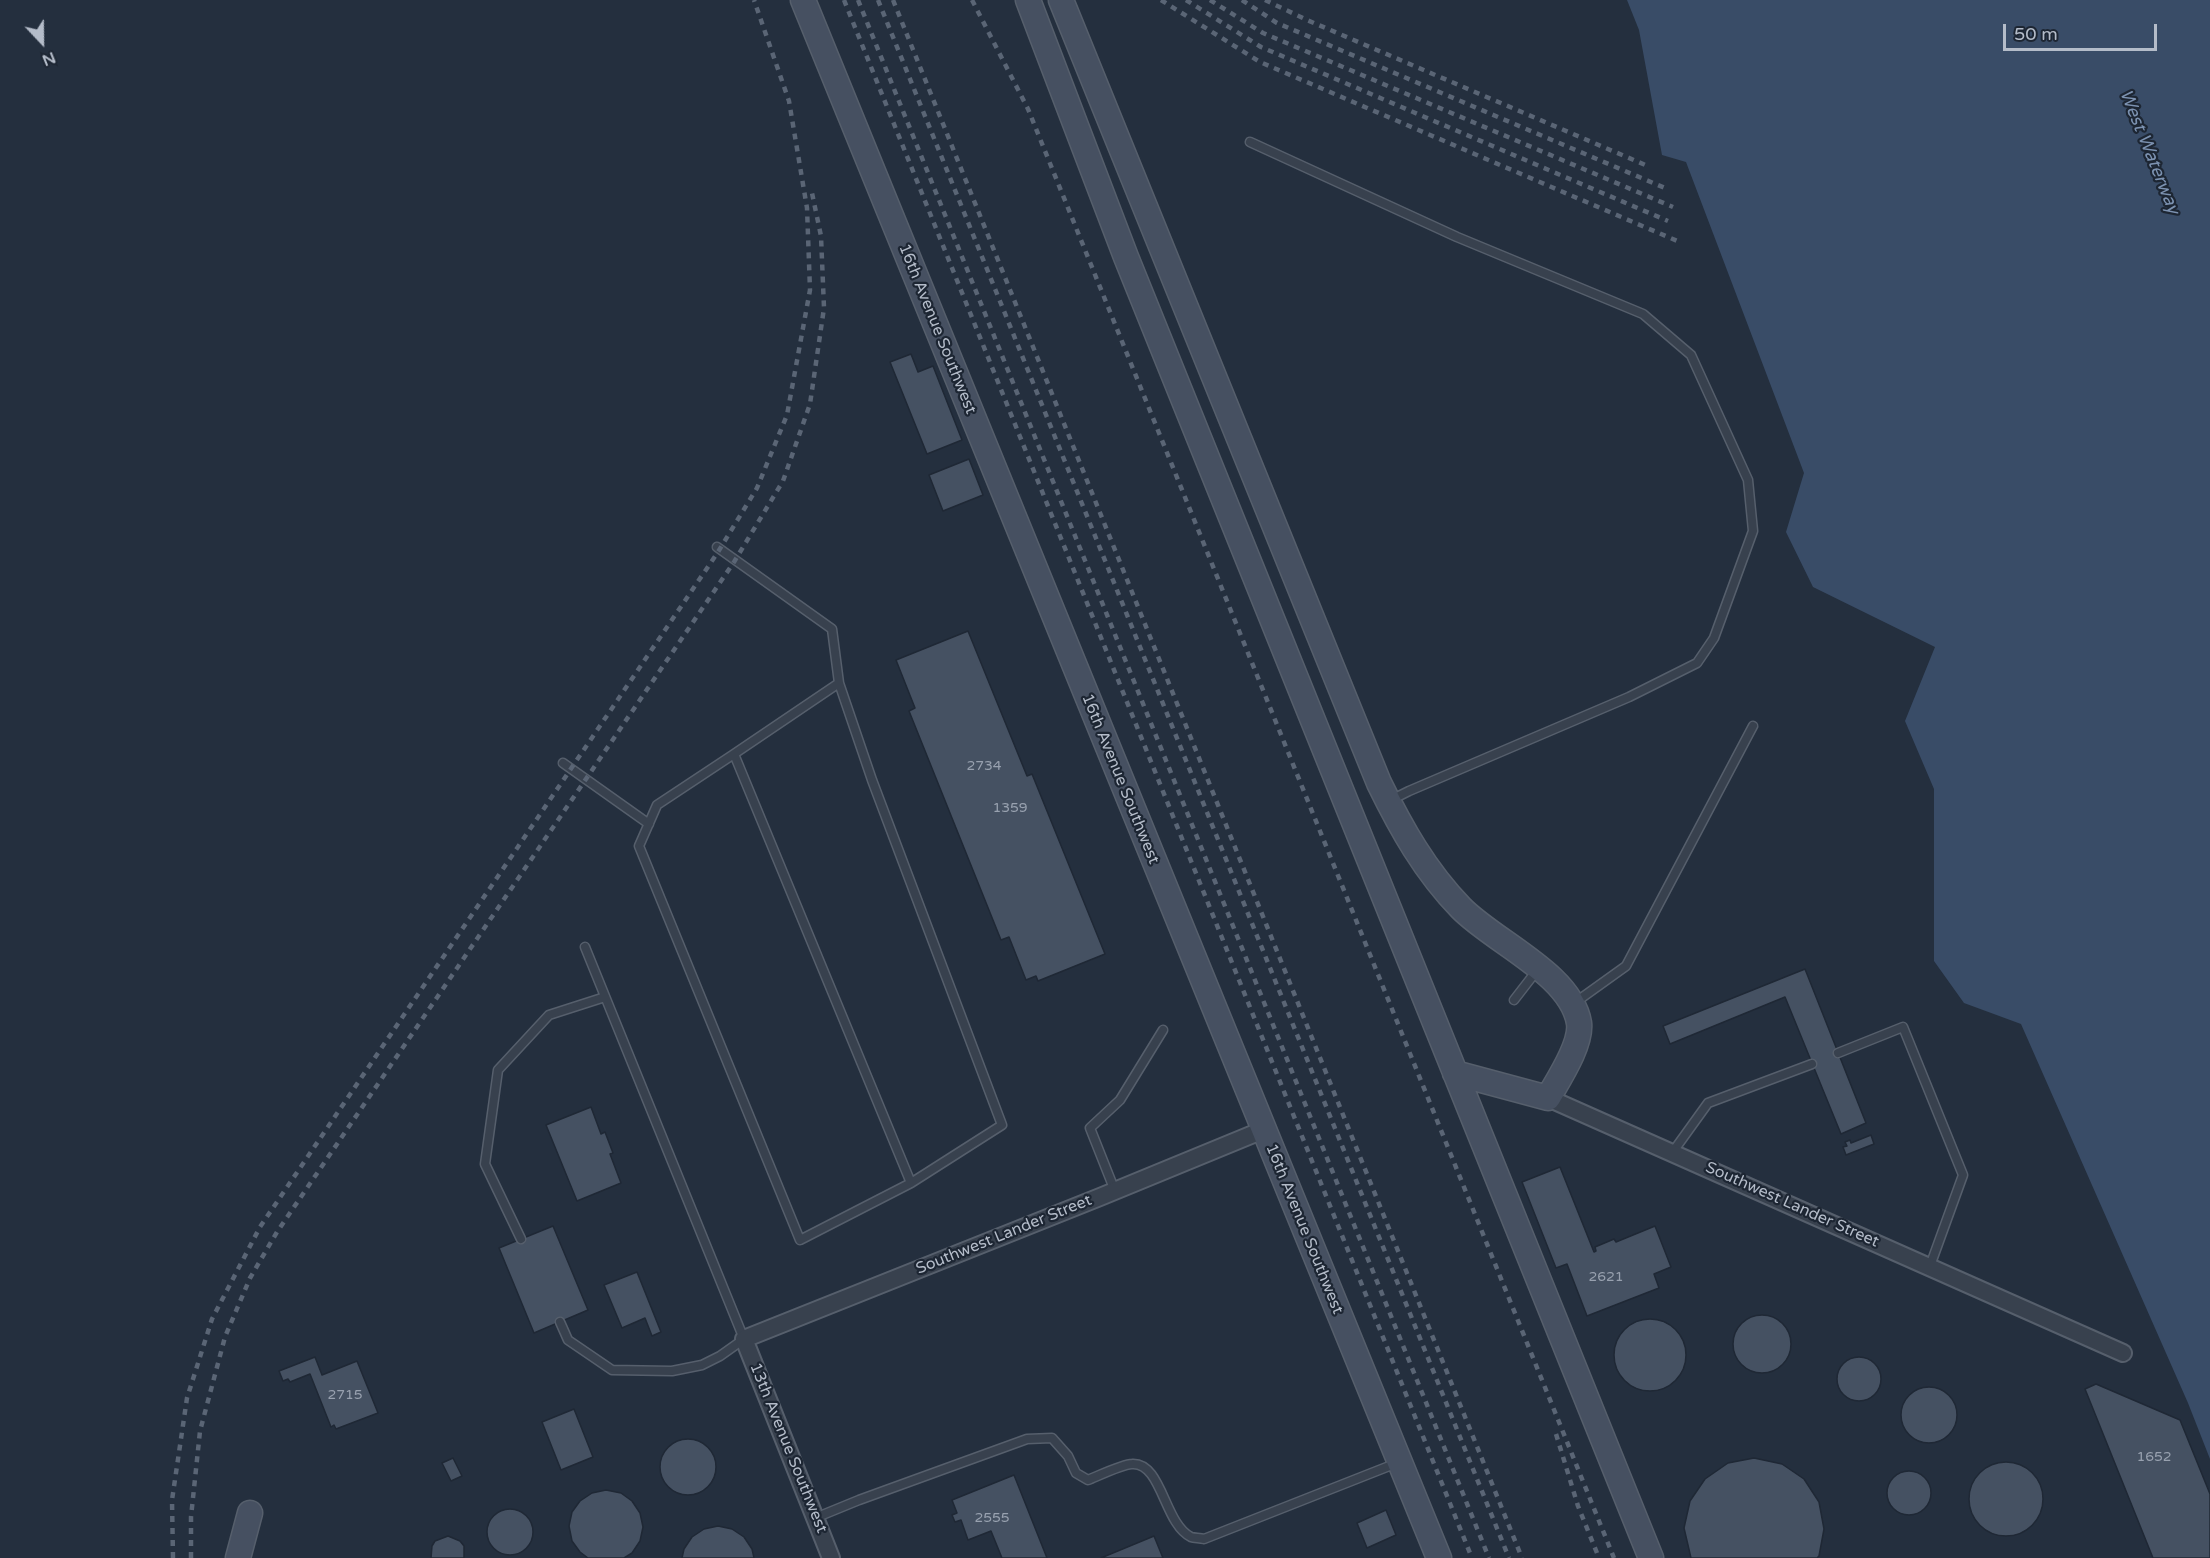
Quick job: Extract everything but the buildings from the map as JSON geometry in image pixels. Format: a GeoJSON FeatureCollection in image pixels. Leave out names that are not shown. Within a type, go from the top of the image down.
{"type":"FeatureCollection","features":[{"type":"Feature","properties":{"kind":"street","name":"16th Avenue Southwest"},"geometry":{"type":"LineString","coordinates":[[803,0],[1439,1558]]}},
{"type":"Feature","properties":{"kind":"street"},"geometry":{"type":"LineString","coordinates":[[1028,0],[1126,257],[1651,1558]]}},
{"type":"Feature","properties":{"kind":"street"},"geometry":{"type":"LineString","coordinates":[[1061,0],[1388,802],[1429,872],[1456,902],[1556,980],[1573,1004],[1579,1025],[1576,1044],[1548,1098]]}},
{"type":"Feature","properties":{"kind":"street","name":"Southwest Lander Street"},"geometry":{"type":"LineString","coordinates":[[1455,1073],[1548,1098],[2123,1353]]}},
{"type":"Feature","properties":{"kind":"street","name":"Southwest Lander Street"},"geometry":{"type":"LineString","coordinates":[[744,1338],[1263,1130]]}},
{"type":"Feature","properties":{"kind":"street","name":"13th Avenue Southwest"},"geometry":{"type":"LineString","coordinates":[[744,1338],[831,1558]]}},
{"type":"Feature","properties":{"kind":"street"},"geometry":{"type":"LineString","coordinates":[[238,1558],[250,1513]]}},
{"type":"Feature","properties":{"kind":"lane"},"geometry":{"type":"LineString","coordinates":[[1250,142],[1457,237],[1643,314],[1691,355],[1748,480],[1753,531],[1714,639],[1697,663],[1629,697],[1420,786],[1388,802]]}},
{"type":"Feature","properties":{"kind":"lane"},"geometry":{"type":"LineString","coordinates":[[717,547],[832,629],[839,683],[872,780],[1002,1125],[911,1183],[800,1240],[639,846],[657,805],[839,683]]}},
{"type":"Feature","properties":{"kind":"lane"},"geometry":{"type":"LineString","coordinates":[[1573,1004],[1626,966],[1753,726]]}},
{"type":"Feature","properties":{"kind":"lane"},"geometry":{"type":"LineString","coordinates":[[734,754],[911,1183]]}},
{"type":"Feature","properties":{"kind":"lane"},"geometry":{"type":"LineString","coordinates":[[564,763],[649,824]]}},
{"type":"Feature","properties":{"kind":"lane"},"geometry":{"type":"LineString","coordinates":[[560,1322],[568,1340],[612,1370],[672,1371],[702,1365],[720,1356],[744,1338],[585,947]]}},
{"type":"Feature","properties":{"kind":"lane"},"geometry":{"type":"LineString","coordinates":[[1514,1000],[1538,968]]}},
{"type":"Feature","properties":{"kind":"lane"},"geometry":{"type":"LineString","coordinates":[[521,1239],[485,1164],[498,1070],[549,1015],[605,997]]}},
{"type":"Feature","properties":{"kind":"lane"},"geometry":{"type":"LineString","coordinates":[[1838,1053],[1903,1027],[1964,1175],[1930,1266]]}},
{"type":"Feature","properties":{"kind":"lane"},"geometry":{"type":"LineString","coordinates":[[1115,1191],[1090,1128],[1120,1100],[1163,1030]]}},
{"type":"Feature","properties":{"kind":"lane"},"geometry":{"type":"LineString","coordinates":[[1672,1153],[1708,1103],[1812,1064]]}},
{"type":"Feature","properties":{"kind":"lane"},"geometry":{"type":"LineString","coordinates":[[816,1518],[1027,1439],[1052,1438],[1068,1456],[1076,1473],[1088,1480],[1133,1463],[1146,1467],[1160,1487],[1174,1522],[1190,1537],[1204,1539],[1399,1462]]}},
{"type":"Feature","properties":{"kind":"water","name":"West Waterway"},"geometry":{"type":"Polygon","coordinates":[[[1627,0],[2210,0],[2210,1459],[2188,1403],[2021,1024],[1964,1003],[1934,961],[1934,789],[1905,721],[1935,647],[1813,587],[1786,532],[1804,473],[1686,162],[1662,155],[1639,30],[1627,0]]]}},
{"type":"Feature","properties":{"kind":"railway"},"geometry":{"type":"LineString","coordinates":[[173,1558],[172,1500],[187,1398],[212,1319],[260,1227],[718,552],[757,488],[787,415],[810,290],[807,208],[789,101],[754,0]]}},
{"type":"Feature","properties":{"kind":"railway"},"geometry":{"type":"LineString","coordinates":[[844,0],[1472,1558]]}},
{"type":"Feature","properties":{"kind":"railway"},"geometry":{"type":"LineString","coordinates":[[858,0],[1489,1558]]}},
{"type":"Feature","properties":{"kind":"railway"},"geometry":{"type":"LineString","coordinates":[[878,0],[1509,1558]]}},
{"type":"Feature","properties":{"kind":"railway"},"geometry":{"type":"LineString","coordinates":[[893,0],[1522,1558]]}},
{"type":"Feature","properties":{"kind":"railway"},"geometry":{"type":"LineString","coordinates":[[972,0],[1028,109],[1614,1558]]}},
{"type":"Feature","properties":{"kind":"railway"},"geometry":{"type":"LineString","coordinates":[[1161,0],[1260,62],[1682,243]]}},
{"type":"Feature","properties":{"kind":"railway"},"geometry":{"type":"LineString","coordinates":[[1186,0],[1261,47],[1668,221]]}},
{"type":"Feature","properties":{"kind":"railway"},"geometry":{"type":"LineString","coordinates":[[1210,0],[1263,33],[1673,207]]}},
{"type":"Feature","properties":{"kind":"railway"},"geometry":{"type":"LineString","coordinates":[[1242,0],[1277,23],[1665,188]]}},
{"type":"Feature","properties":{"kind":"railway"},"geometry":{"type":"LineString","coordinates":[[1265,0],[1650,167]]}},
{"type":"Feature","properties":{"kind":"railway"},"geometry":{"type":"LineString","coordinates":[[191,1558],[191,1517],[200,1431],[225,1337],[250,1278],[277,1232],[734,562],[783,481],[810,404],[824,308],[821,236],[812,193]]}},
{"type":"Feature","properties":{"kind":"railway"},"geometry":{"type":"LineString","coordinates":[[1556,1434],[1578,1506],[1599,1558]]}}]}
